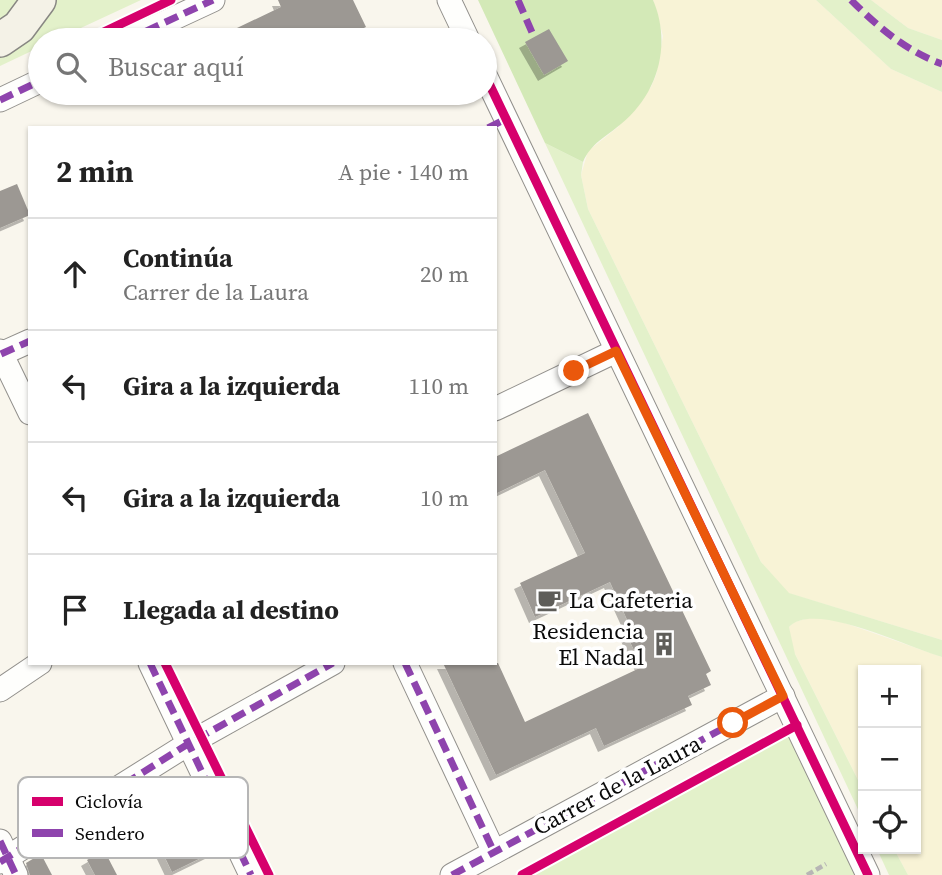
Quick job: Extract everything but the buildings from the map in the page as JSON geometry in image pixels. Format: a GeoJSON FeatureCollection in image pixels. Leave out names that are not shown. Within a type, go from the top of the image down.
{"type":"FeatureCollection","features":[{"type":"Feature","properties":{"kind":"street"},"geometry":{"type":"LineString","coordinates":[[0,40],[19,27],[39,0]]}},
{"type":"Feature","properties":{"kind":"street"},"geometry":{"type":"LineString","coordinates":[[153,28],[213,0]]}},
{"type":"Feature","properties":{"kind":"street"},"geometry":{"type":"LineString","coordinates":[[449,0],[462,28]]}},
{"type":"Feature","properties":{"kind":"street"},"geometry":{"type":"LineString","coordinates":[[0,100],[28,87]]}},
{"type":"Feature","properties":{"kind":"street"},"geometry":{"type":"LineString","coordinates":[[492,105],[497,124],[616,351],[868,875]]}},
{"type":"Feature","properties":{"kind":"street"},"geometry":{"type":"LineString","coordinates":[[28,342],[1,353],[28,409]]}},
{"type":"Feature","properties":{"kind":"street"},"geometry":{"type":"LineString","coordinates":[[497,408],[616,351]]}},
{"type":"Feature","properties":{"kind":"street"},"geometry":{"type":"LineString","coordinates":[[0,690],[37,665]]}},
{"type":"Feature","properties":{"kind":"street"},"geometry":{"type":"LineString","coordinates":[[150,665],[204,777]]}},
{"type":"Feature","properties":{"kind":"street"},"geometry":{"type":"LineString","coordinates":[[136,777],[188,744],[329,665]]}},
{"type":"Feature","properties":{"kind":"street"},"geometry":{"type":"LineString","coordinates":[[406,665],[494,852]]}},
{"type":"Feature","properties":{"kind":"street","name":"Carrer de la Laura"},"geometry":{"type":"LineString","coordinates":[[452,875],[783,696]]}},
{"type":"Feature","properties":{"kind":"street"},"geometry":{"type":"LineString","coordinates":[[243,858],[251,875]]}},
{"type":"Feature","properties":{"kind":"path"},"geometry":{"type":"LineString","coordinates":[[807,875],[826,864]]}},
{"type":"Feature","properties":{"kind":"shaded area"},"geometry":{"type":"Polygon","coordinates":[[[653,0],[816,0],[891,69],[942,92],[942,640],[788,593],[761,562],[588,209],[581,175],[588,151],[618,127],[651,87],[656,75],[663,36],[653,0]]]}},
{"type":"Feature","properties":{"kind":"shaded area"},"geometry":{"type":"Polygon","coordinates":[[[871,0],[942,0],[942,40],[908,28],[871,0]]]}},
{"type":"Feature","properties":{"kind":"shaded area"},"geometry":{"type":"Polygon","coordinates":[[[813,617],[839,621],[942,657],[942,875],[908,875],[897,854],[921,854],[921,665],[858,665],[858,780],[792,648],[789,627],[794,622],[813,617]]]}},
{"type":"Feature","properties":{"kind":"green space"},"geometry":{"type":"Polygon","coordinates":[[[0,0],[141,0],[81,28],[28,28],[28,53],[0,66],[0,0]]]}},
{"type":"Feature","properties":{"kind":"green space"},"geometry":{"type":"Polygon","coordinates":[[[478,0],[653,0],[659,17],[661,51],[658,67],[644,98],[634,112],[595,145],[583,162],[545,143],[497,41],[497,28],[491,28],[478,0]]]}},
{"type":"Feature","properties":{"kind":"green space"},"geometry":{"type":"Polygon","coordinates":[[[816,0],[871,0],[908,28],[942,40],[942,92],[891,69],[816,0]]]}},
{"type":"Feature","properties":{"kind":"green space"},"geometry":{"type":"Polygon","coordinates":[[[545,143],[583,162],[581,175],[588,209],[761,562],[789,593],[942,640],[942,657],[840,622],[801,620],[789,627],[795,654],[858,780],[858,809],[545,143]]]}},
{"type":"Feature","properties":{"kind":"green space"},"geometry":{"type":"Polygon","coordinates":[[[797,725],[865,869],[855,875],[522,875],[797,725]]]}},
{"type":"Feature","properties":{"kind":"green space"},"geometry":{"type":"Polygon","coordinates":[[[879,854],[897,854],[908,875],[889,875],[879,854]]]}},
{"type":"Feature","properties":{"kind":"marked path"},"geometry":{"type":"LineString","coordinates":[[153,28],[213,0]]}},
{"type":"Feature","properties":{"kind":"marked path"},"geometry":{"type":"LineString","coordinates":[[518,0],[534,37]]}},
{"type":"Feature","properties":{"kind":"marked path"},"geometry":{"type":"LineString","coordinates":[[851,0],[893,37],[942,64]]}},
{"type":"Feature","properties":{"kind":"marked path"},"geometry":{"type":"LineString","coordinates":[[0,100],[28,87]]}},
{"type":"Feature","properties":{"kind":"marked path"},"geometry":{"type":"LineString","coordinates":[[492,126],[506,119]]}},
{"type":"Feature","properties":{"kind":"marked path"},"geometry":{"type":"LineString","coordinates":[[1,354],[28,342]]}},
{"type":"Feature","properties":{"kind":"marked path"},"geometry":{"type":"LineString","coordinates":[[151,665],[204,777]]}},
{"type":"Feature","properties":{"kind":"marked path"},"geometry":{"type":"LineString","coordinates":[[135,777],[188,744],[329,665]]}},
{"type":"Feature","properties":{"kind":"marked path"},"geometry":{"type":"LineString","coordinates":[[406,665],[494,852]]}},
{"type":"Feature","properties":{"kind":"marked path"},"geometry":{"type":"LineString","coordinates":[[452,875],[783,696]]}},
{"type":"Feature","properties":{"kind":"marked path"},"geometry":{"type":"LineString","coordinates":[[0,841],[16,875]]}},
{"type":"Feature","properties":{"kind":"marked path"},"geometry":{"type":"LineString","coordinates":[[0,862],[18,851]]}},
{"type":"Feature","properties":{"kind":"marked path"},"geometry":{"type":"LineString","coordinates":[[243,858],[251,875]]}},
{"type":"Feature","properties":{"kind":"cycle path"},"geometry":{"type":"LineString","coordinates":[[112,28],[171,0]]}},
{"type":"Feature","properties":{"kind":"cycle path"},"geometry":{"type":"LineString","coordinates":[[497,100],[868,875]]}},
{"type":"Feature","properties":{"kind":"cycle path"},"geometry":{"type":"LineString","coordinates":[[166,665],[221,777]]}},
{"type":"Feature","properties":{"kind":"cycle path"},"geometry":{"type":"LineString","coordinates":[[522,875],[797,725]]}},
{"type":"Feature","properties":{"kind":"cycle path"},"geometry":{"type":"LineString","coordinates":[[248,832],[269,875]]}},
{"type":"Feature","properties":{"kind":"place","name":"La Cafeteria"},"geometry":{"type":"Point","coordinates":[549,600]}},
{"type":"Feature","properties":{"kind":"place","name":"Residencia El Nadal"},"geometry":{"type":"Point","coordinates":[664,644]}},
{"type":"Feature","properties":{"kind":"route"},"geometry":{"type":"LineString","coordinates":[[574,371],[616,351],[783,696],[733,723]]}}]}
